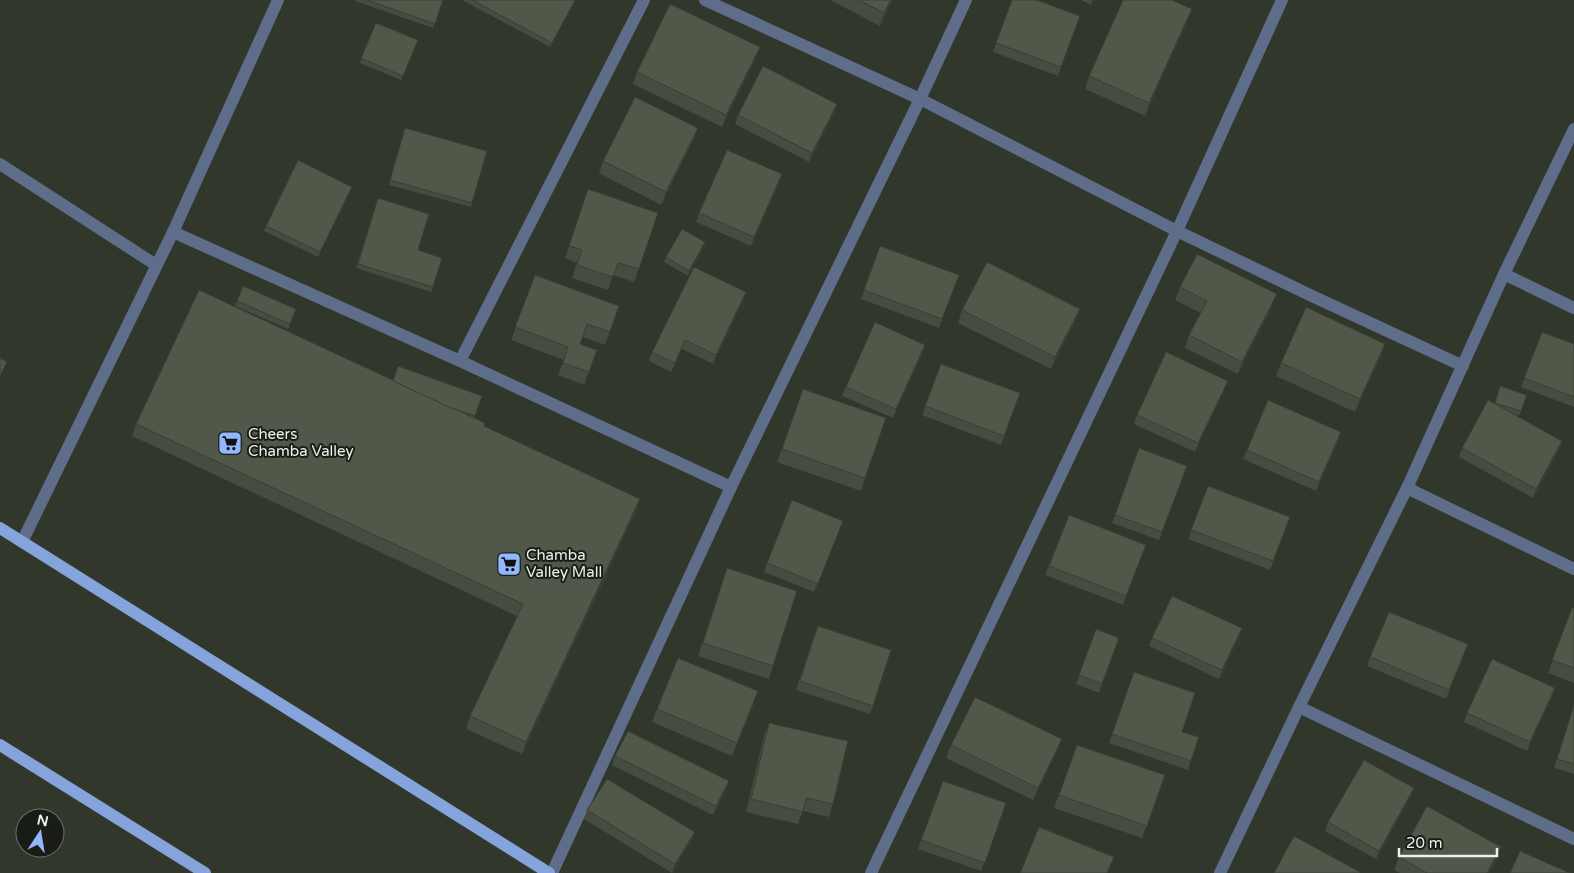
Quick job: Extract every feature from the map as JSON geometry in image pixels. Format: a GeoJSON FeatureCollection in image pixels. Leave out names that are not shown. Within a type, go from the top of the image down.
{"type":"FeatureCollection","features":[{"type":"Feature","properties":{"kind":"main road"},"geometry":{"type":"LineString","coordinates":[[0,528],[550,873]]}},
{"type":"Feature","properties":{"kind":"main road"},"geometry":{"type":"LineString","coordinates":[[0,745],[205,873]]}},
{"type":"Feature","properties":{"kind":"street"},"geometry":{"type":"LineString","coordinates":[[22,542],[173,232],[278,0]]}},
{"type":"Feature","properties":{"kind":"street"},"geometry":{"type":"LineString","coordinates":[[460,361],[644,0]]}},
{"type":"Feature","properties":{"kind":"street"},"geometry":{"type":"LineString","coordinates":[[705,0],[920,99],[1177,231],[1462,366]]}},
{"type":"Feature","properties":{"kind":"street"},"geometry":{"type":"LineString","coordinates":[[550,873],[731,487],[920,99],[966,0]]}},
{"type":"Feature","properties":{"kind":"street"},"geometry":{"type":"LineString","coordinates":[[870,873],[1177,231],[1282,0]]}},
{"type":"Feature","properties":{"kind":"street"},"geometry":{"type":"LineString","coordinates":[[1220,873],[1407,488],[1504,274],[1574,129]]}},
{"type":"Feature","properties":{"kind":"street"},"geometry":{"type":"LineString","coordinates":[[0,164],[156,265]]}},
{"type":"Feature","properties":{"kind":"street"},"geometry":{"type":"LineString","coordinates":[[173,232],[460,361],[731,487]]}},
{"type":"Feature","properties":{"kind":"street"},"geometry":{"type":"LineString","coordinates":[[1504,274],[1574,308]]}},
{"type":"Feature","properties":{"kind":"street"},"geometry":{"type":"LineString","coordinates":[[1407,488],[1574,569]]}},
{"type":"Feature","properties":{"kind":"street"},"geometry":{"type":"LineString","coordinates":[[1299,707],[1574,839]]}},
{"type":"Feature","properties":{"kind":"building"},"geometry":{"type":"Polygon","coordinates":[[[367,0],[443,0],[435,24],[367,0]]]}},
{"type":"Feature","properties":{"kind":"building"},"geometry":{"type":"Polygon","coordinates":[[[472,0],[575,0],[552,43],[472,0]]]}},
{"type":"Feature","properties":{"kind":"building"},"geometry":{"type":"Polygon","coordinates":[[[859,0],[891,0],[884,13],[859,0]]]}},
{"type":"Feature","properties":{"kind":"building"},"geometry":{"type":"Polygon","coordinates":[[[1012,0],[1037,0],[1080,16],[1061,67],[996,43],[1012,0]]]}},
{"type":"Feature","properties":{"kind":"building"},"geometry":{"type":"Polygon","coordinates":[[[1123,0],[1172,0],[1192,9],[1149,103],[1089,76],[1123,0]]]}},
{"type":"Feature","properties":{"kind":"building"},"geometry":{"type":"Polygon","coordinates":[[[670,4],[760,47],[726,115],[637,72],[670,4]]]}},
{"type":"Feature","properties":{"kind":"building"},"geometry":{"type":"Polygon","coordinates":[[[376,23],[418,40],[403,76],[361,58],[376,23]]]}},
{"type":"Feature","properties":{"kind":"building"},"geometry":{"type":"Polygon","coordinates":[[[763,66],[837,104],[812,153],[738,115],[763,66]]]}},
{"type":"Feature","properties":{"kind":"building"},"geometry":{"type":"Polygon","coordinates":[[[635,97],[698,128],[666,192],[603,161],[635,97]]]}},
{"type":"Feature","properties":{"kind":"building"},"geometry":{"type":"Polygon","coordinates":[[[405,128],[487,151],[472,203],[390,180],[405,128]]]}},
{"type":"Feature","properties":{"kind":"building"},"geometry":{"type":"Polygon","coordinates":[[[727,150],[782,174],[754,237],[699,213],[727,150]]]}},
{"type":"Feature","properties":{"kind":"building"},"geometry":{"type":"Polygon","coordinates":[[[298,160],[352,187],[320,252],[266,226],[298,160]]]}},
{"type":"Feature","properties":{"kind":"building"},"geometry":{"type":"Polygon","coordinates":[[[588,189],[658,213],[639,269],[618,263],[613,277],[577,265],[582,250],[569,246],[588,189]]]}},
{"type":"Feature","properties":{"kind":"building"},"geometry":{"type":"Polygon","coordinates":[[[378,198],[429,214],[418,250],[442,258],[433,287],[358,264],[378,198]]]}},
{"type":"Feature","properties":{"kind":"building"},"geometry":{"type":"Polygon","coordinates":[[[682,229],[705,242],[689,271],[666,257],[682,229]]]}},
{"type":"Feature","properties":{"kind":"building"},"geometry":{"type":"Polygon","coordinates":[[[880,246],[959,275],[942,319],[864,290],[880,246]]]}},
{"type":"Feature","properties":{"kind":"building"},"geometry":{"type":"Polygon","coordinates":[[[1197,254],[1277,294],[1242,362],[1189,335],[1207,301],[1180,287],[1197,254]]]}},
{"type":"Feature","properties":{"kind":"building"},"geometry":{"type":"Polygon","coordinates":[[[987,262],[1080,309],[1055,357],[962,310],[987,262]]]}},
{"type":"Feature","properties":{"kind":"building"},"geometry":{"type":"Polygon","coordinates":[[[694,267],[746,292],[716,355],[685,340],[675,363],[652,352],[694,267]]]}},
{"type":"Feature","properties":{"kind":"building"},"geometry":{"type":"Polygon","coordinates":[[[535,275],[619,306],[610,332],[587,324],[580,344],[597,350],[589,372],[563,363],[568,347],[515,327],[535,275]]]}},
{"type":"Feature","properties":{"kind":"building"},"geometry":{"type":"Polygon","coordinates":[[[243,286],[296,309],[290,324],[237,301],[243,286]]]}},
{"type":"Feature","properties":{"kind":"building","name":"Chamba Valley Mall"},"geometry":{"type":"Polygon","coordinates":[[[199,290],[485,423],[484,426],[640,499],[526,742],[470,716],[523,604],[136,424],[199,290]]]}},
{"type":"Feature","properties":{"kind":"building"},"geometry":{"type":"Polygon","coordinates":[[[1306,307],[1385,344],[1360,399],[1281,363],[1306,307]]]}},
{"type":"Feature","properties":{"kind":"building"},"geometry":{"type":"Polygon","coordinates":[[[875,322],[925,345],[896,409],[846,387],[875,322]]]}},
{"type":"Feature","properties":{"kind":"building"},"geometry":{"type":"Polygon","coordinates":[[[1542,332],[1574,344],[1574,397],[1524,378],[1542,332]]]}},
{"type":"Feature","properties":{"kind":"building"},"geometry":{"type":"Polygon","coordinates":[[[1166,352],[1228,381],[1198,443],[1137,415],[1166,352]]]}},
{"type":"Feature","properties":{"kind":"building"},"geometry":{"type":"Polygon","coordinates":[[[0,358],[7,362],[0,376],[0,358]]]}},
{"type":"Feature","properties":{"kind":"building"},"geometry":{"type":"Polygon","coordinates":[[[941,364],[1020,393],[1004,436],[925,406],[941,364]]]}},
{"type":"Feature","properties":{"kind":"building"},"geometry":{"type":"Polygon","coordinates":[[[398,366],[482,396],[475,416],[449,407],[393,381],[398,366]]]}},
{"type":"Feature","properties":{"kind":"building"},"geometry":{"type":"Polygon","coordinates":[[[1500,386],[1527,395],[1521,411],[1495,403],[1500,386]]]}},
{"type":"Feature","properties":{"kind":"building"},"geometry":{"type":"Polygon","coordinates":[[[803,389],[886,418],[865,478],[782,449],[803,389]]]}},
{"type":"Feature","properties":{"kind":"building"},"geometry":{"type":"Polygon","coordinates":[[[1268,400],[1341,432],[1319,482],[1247,450],[1268,400]]]}},
{"type":"Feature","properties":{"kind":"building"},"geometry":{"type":"Polygon","coordinates":[[[1488,400],[1562,441],[1536,489],[1462,448],[1488,400]]]}},
{"type":"Feature","properties":{"kind":"building"},"geometry":{"type":"Polygon","coordinates":[[[1139,448],[1187,466],[1162,532],[1115,515],[1139,448]]]}},
{"type":"Feature","properties":{"kind":"building"},"geometry":{"type":"Polygon","coordinates":[[[1208,486],[1290,517],[1273,561],[1191,530],[1208,486]]]}},
{"type":"Feature","properties":{"kind":"building"},"geometry":{"type":"Polygon","coordinates":[[[792,500],[843,521],[818,584],[767,563],[792,500]]]}},
{"type":"Feature","properties":{"kind":"building"},"geometry":{"type":"Polygon","coordinates":[[[1069,515],[1146,545],[1126,596],[1049,566],[1069,515]]]}},
{"type":"Feature","properties":{"kind":"building"},"geometry":{"type":"Polygon","coordinates":[[[727,568],[797,591],[773,666],[703,643],[727,568]]]}},
{"type":"Feature","properties":{"kind":"building"},"geometry":{"type":"Polygon","coordinates":[[[1172,596],[1242,628],[1222,670],[1152,638],[1172,596]]]}},
{"type":"Feature","properties":{"kind":"building"},"geometry":{"type":"Polygon","coordinates":[[[1572,608],[1574,608],[1574,668],[1552,660],[1572,608]]]}},
{"type":"Feature","properties":{"kind":"building"},"geometry":{"type":"Polygon","coordinates":[[[1389,612],[1468,644],[1449,690],[1370,657],[1389,612]]]}},
{"type":"Feature","properties":{"kind":"building"},"geometry":{"type":"Polygon","coordinates":[[[818,626],[891,650],[873,706],[800,681],[818,626]]]}},
{"type":"Feature","properties":{"kind":"building"},"geometry":{"type":"Polygon","coordinates":[[[1096,629],[1119,638],[1102,684],[1079,675],[1096,629]]]}},
{"type":"Feature","properties":{"kind":"building"},"geometry":{"type":"Polygon","coordinates":[[[678,658],[758,691],[737,743],[657,709],[678,658]]]}},
{"type":"Feature","properties":{"kind":"building"},"geometry":{"type":"Polygon","coordinates":[[[1492,659],[1555,688],[1530,742],[1467,713],[1492,659]]]}},
{"type":"Feature","properties":{"kind":"building"},"geometry":{"type":"Polygon","coordinates":[[[1134,672],[1195,693],[1182,732],[1199,737],[1191,761],[1112,734],[1134,672]]]}},
{"type":"Feature","properties":{"kind":"building"},"geometry":{"type":"Polygon","coordinates":[[[975,697],[1062,739],[1038,788],[951,745],[975,697]]]}},
{"type":"Feature","properties":{"kind":"building"},"geometry":{"type":"Polygon","coordinates":[[[1574,705],[1574,764],[1557,759],[1574,705]]]}},
{"type":"Feature","properties":{"kind":"building"},"geometry":{"type":"Polygon","coordinates":[[[769,723],[848,741],[833,804],[806,798],[803,812],[751,799],[769,723]]]}},
{"type":"Feature","properties":{"kind":"building"},"geometry":{"type":"Polygon","coordinates":[[[628,731],[729,781],[716,806],[615,756],[628,731]]]}},
{"type":"Feature","properties":{"kind":"building"},"geometry":{"type":"Polygon","coordinates":[[[1077,745],[1165,775],[1147,826],[1059,795],[1077,745]]]}},
{"type":"Feature","properties":{"kind":"building"},"geometry":{"type":"Polygon","coordinates":[[[1364,760],[1414,788],[1379,851],[1328,822],[1364,760]]]}},
{"type":"Feature","properties":{"kind":"building"},"geometry":{"type":"Polygon","coordinates":[[[607,779],[695,832],[675,864],[587,810],[607,779]]]}},
{"type":"Feature","properties":{"kind":"building"},"geometry":{"type":"Polygon","coordinates":[[[943,781],[1006,803],[985,863],[921,840],[943,781]]]}},
{"type":"Feature","properties":{"kind":"building"},"geometry":{"type":"Polygon","coordinates":[[[1427,806],[1501,847],[1487,873],[1427,873],[1399,857],[1427,806]]]}},
{"type":"Feature","properties":{"kind":"building"},"geometry":{"type":"Polygon","coordinates":[[[1039,827],[1114,857],[1107,873],[1020,873],[1039,827]]]}},
{"type":"Feature","properties":{"kind":"building"},"geometry":{"type":"Polygon","coordinates":[[[1294,836],[1360,872],[1360,873],[1274,873],[1294,836]]]}},
{"type":"Feature","properties":{"kind":"building"},"geometry":{"type":"Polygon","coordinates":[[[1520,851],[1570,873],[1510,873],[1520,851]]]}},
{"type":"Feature","properties":{"kind":"place","name":"Cheers Chamba Valley"},"geometry":{"type":"Point","coordinates":[230,443]}},
{"type":"Feature","properties":{"kind":"place","name":"Chamba Valley Mall"},"geometry":{"type":"Point","coordinates":[509,564]}}]}
